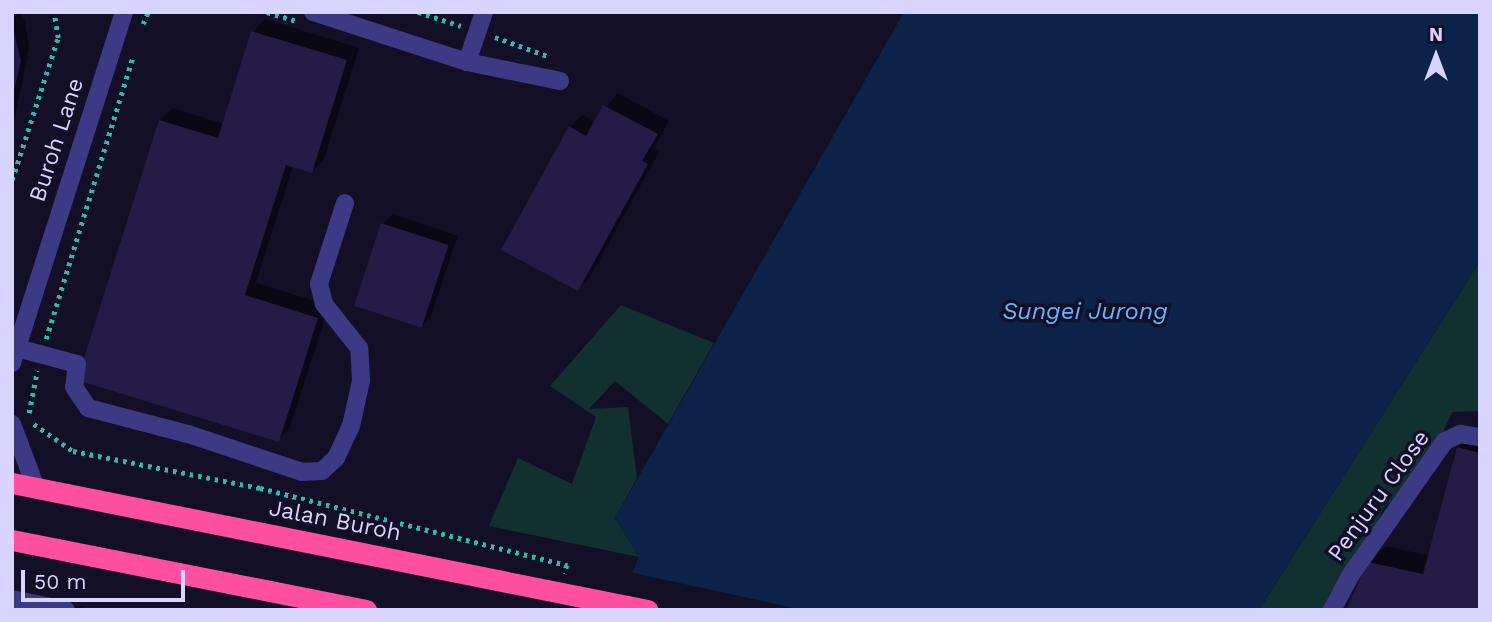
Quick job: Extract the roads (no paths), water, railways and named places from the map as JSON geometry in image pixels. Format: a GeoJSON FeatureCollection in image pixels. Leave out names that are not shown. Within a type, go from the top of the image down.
{"type":"FeatureCollection","features":[{"type":"Feature","properties":{"kind":"highway","name":"Jalan Buroh"},"geometry":{"type":"LineString","coordinates":[[12,483],[647,610]]}},
{"type":"Feature","properties":{"kind":"highway"},"geometry":{"type":"LineString","coordinates":[[12,540],[366,610]]}},
{"type":"Feature","properties":{"kind":"street"},"geometry":{"type":"LineString","coordinates":[[110,12],[116,34]]}},
{"type":"Feature","properties":{"kind":"street","name":"Buroh Lane"},"geometry":{"type":"LineString","coordinates":[[15,356],[124,12]]}},
{"type":"Feature","properties":{"kind":"street"},"geometry":{"type":"LineString","coordinates":[[313,12],[467,62],[559,81]]}},
{"type":"Feature","properties":{"kind":"street"},"geometry":{"type":"LineString","coordinates":[[467,62],[484,12]]}},
{"type":"Feature","properties":{"kind":"street"},"geometry":{"type":"LineString","coordinates":[[15,356],[42,355],[77,364],[74,387],[89,408],[188,434],[302,472],[322,471],[336,458],[351,426],[360,381],[359,348],[324,304],[319,284],[345,203]]}},
{"type":"Feature","properties":{"kind":"street"},"geometry":{"type":"LineString","coordinates":[[12,424],[36,488]]}},
{"type":"Feature","properties":{"kind":"street","name":"Penjuru Close"},"geometry":{"type":"LineString","coordinates":[[1332,610],[1350,576],[1445,441],[1460,434],[1480,437]]}},
{"type":"Feature","properties":{"kind":"street"},"geometry":{"type":"LineString","coordinates":[[12,599],[66,610]]}},
{"type":"Feature","properties":{"kind":"water","name":"Sungei Jurong"},"geometry":{"type":"Polygon","coordinates":[[[904,12],[1480,12],[1480,261],[1259,610],[617,610],[639,557],[615,518],[904,12]]]}}]}
